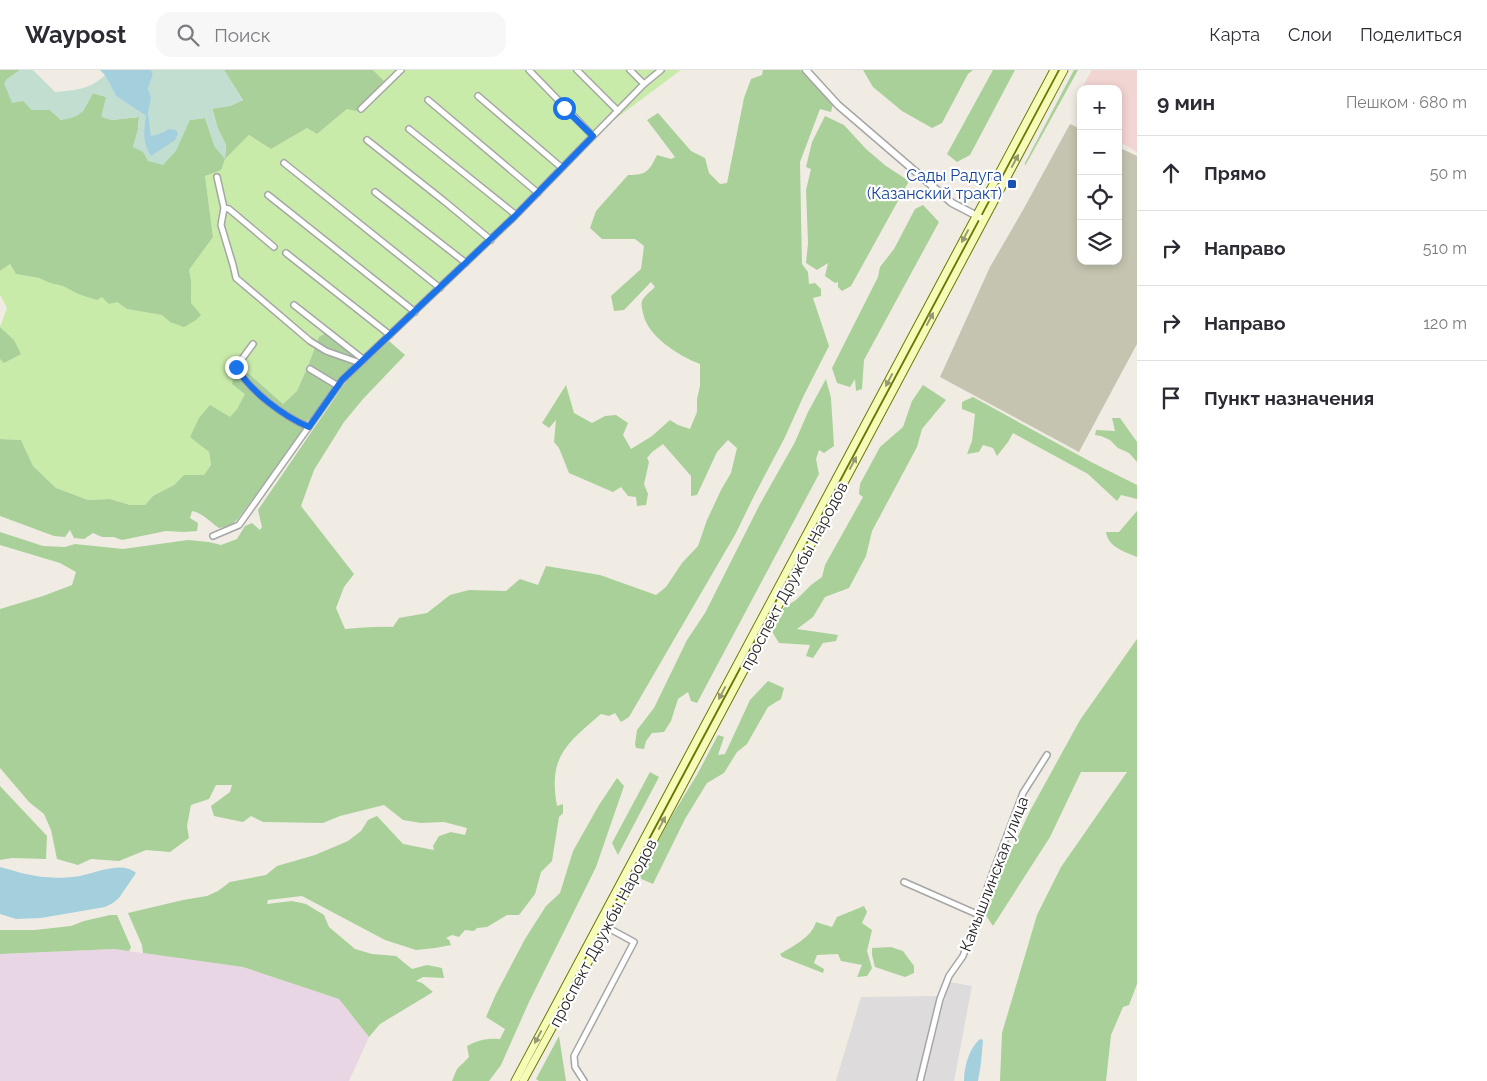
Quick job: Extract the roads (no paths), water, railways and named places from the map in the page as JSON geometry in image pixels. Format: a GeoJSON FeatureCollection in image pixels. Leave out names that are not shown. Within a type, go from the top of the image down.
{"type":"FeatureCollection","features":[{"type":"Feature","properties":{"kind":"main road","name":"проспект Дружбы Народов"},"geometry":{"type":"LineString","coordinates":[[523,1081],[606,928],[980,217],[1054,70]]}},
{"type":"Feature","properties":{"kind":"main road","name":"проспект Дружбы Народов"},"geometry":{"type":"LineString","coordinates":[[515,1081],[980,217],[1064,70]]}},
{"type":"Feature","properties":{"kind":"street"},"geometry":{"type":"LineString","coordinates":[[361,110],[401,70]]}},
{"type":"Feature","properties":{"kind":"street"},"geometry":{"type":"LineString","coordinates":[[530,70],[564,108],[593,136]]}},
{"type":"Feature","properties":{"kind":"street"},"geometry":{"type":"LineString","coordinates":[[577,70],[618,111]]}},
{"type":"Feature","properties":{"kind":"street"},"geometry":{"type":"LineString","coordinates":[[630,70],[644,84]]}},
{"type":"Feature","properties":{"kind":"street"},"geometry":{"type":"LineString","coordinates":[[806,70],[838,105],[952,203],[980,217]]}},
{"type":"Feature","properties":{"kind":"street"},"geometry":{"type":"LineString","coordinates":[[213,536],[239,525],[342,380],[516,215],[658,71]]}},
{"type":"Feature","properties":{"kind":"street"},"geometry":{"type":"LineString","coordinates":[[478,96],[562,168]]}},
{"type":"Feature","properties":{"kind":"street"},"geometry":{"type":"LineString","coordinates":[[428,100],[538,193]]}},
{"type":"Feature","properties":{"kind":"street"},"geometry":{"type":"LineString","coordinates":[[409,129],[516,215]]}},
{"type":"Feature","properties":{"kind":"street"},"geometry":{"type":"LineString","coordinates":[[367,140],[490,240]]}},
{"type":"Feature","properties":{"kind":"street"},"geometry":{"type":"LineString","coordinates":[[284,163],[440,288]]}},
{"type":"Feature","properties":{"kind":"street"},"geometry":{"type":"LineString","coordinates":[[217,177],[224,208],[221,224],[236,278],[310,341],[326,350],[362,362]]}},
{"type":"Feature","properties":{"kind":"street"},"geometry":{"type":"LineString","coordinates":[[374,192],[466,263]]}},
{"type":"Feature","properties":{"kind":"street"},"geometry":{"type":"LineString","coordinates":[[268,195],[415,312]]}},
{"type":"Feature","properties":{"kind":"street"},"geometry":{"type":"LineString","coordinates":[[224,208],[229,209],[274,247]]}},
{"type":"Feature","properties":{"kind":"street"},"geometry":{"type":"LineString","coordinates":[[286,253],[390,335]]}},
{"type":"Feature","properties":{"kind":"street"},"geometry":{"type":"LineString","coordinates":[[294,304],[362,362]]}},
{"type":"Feature","properties":{"kind":"street"},"geometry":{"type":"LineString","coordinates":[[253,344],[236,367],[243,378],[266,400],[297,422],[309,427]]}},
{"type":"Feature","properties":{"kind":"street"},"geometry":{"type":"LineString","coordinates":[[310,368],[338,386]]}},
{"type":"Feature","properties":{"kind":"street","name":"Камышлинская улица"},"geometry":{"type":"LineString","coordinates":[[920,1081],[940,998],[949,976],[963,956],[1023,793],[1047,754]]}},
{"type":"Feature","properties":{"kind":"street"},"geometry":{"type":"LineString","coordinates":[[904,882],[979,915]]}},
{"type":"Feature","properties":{"kind":"street"},"geometry":{"type":"LineString","coordinates":[[584,1081],[576,1067],[574,1056],[634,942],[599,924]]}},
{"type":"Feature","properties":{"kind":"water"},"geometry":{"type":"Polygon","coordinates":[[[100,70],[151,70],[153,74],[148,89],[151,97],[148,112],[151,136],[169,129],[176,130],[178,134],[175,140],[151,156],[145,141],[146,116],[116,96],[105,75],[100,70]]]}},
{"type":"Feature","properties":{"kind":"water"},"geometry":{"type":"Polygon","coordinates":[[[0,867],[52,878],[80,876],[114,868],[129,869],[136,873],[119,898],[105,907],[41,918],[16,919],[0,914],[0,867]]]}},
{"type":"Feature","properties":{"kind":"water"},"geometry":{"type":"Polygon","coordinates":[[[980,1039],[983,1040],[978,1081],[964,1081],[968,1058],[973,1047],[980,1039]]]}},
{"type":"Feature","properties":{"kind":"place","name":"Сады Радуга (Казанский тракт)"},"geometry":{"type":"Point","coordinates":[1012,184]}}]}
